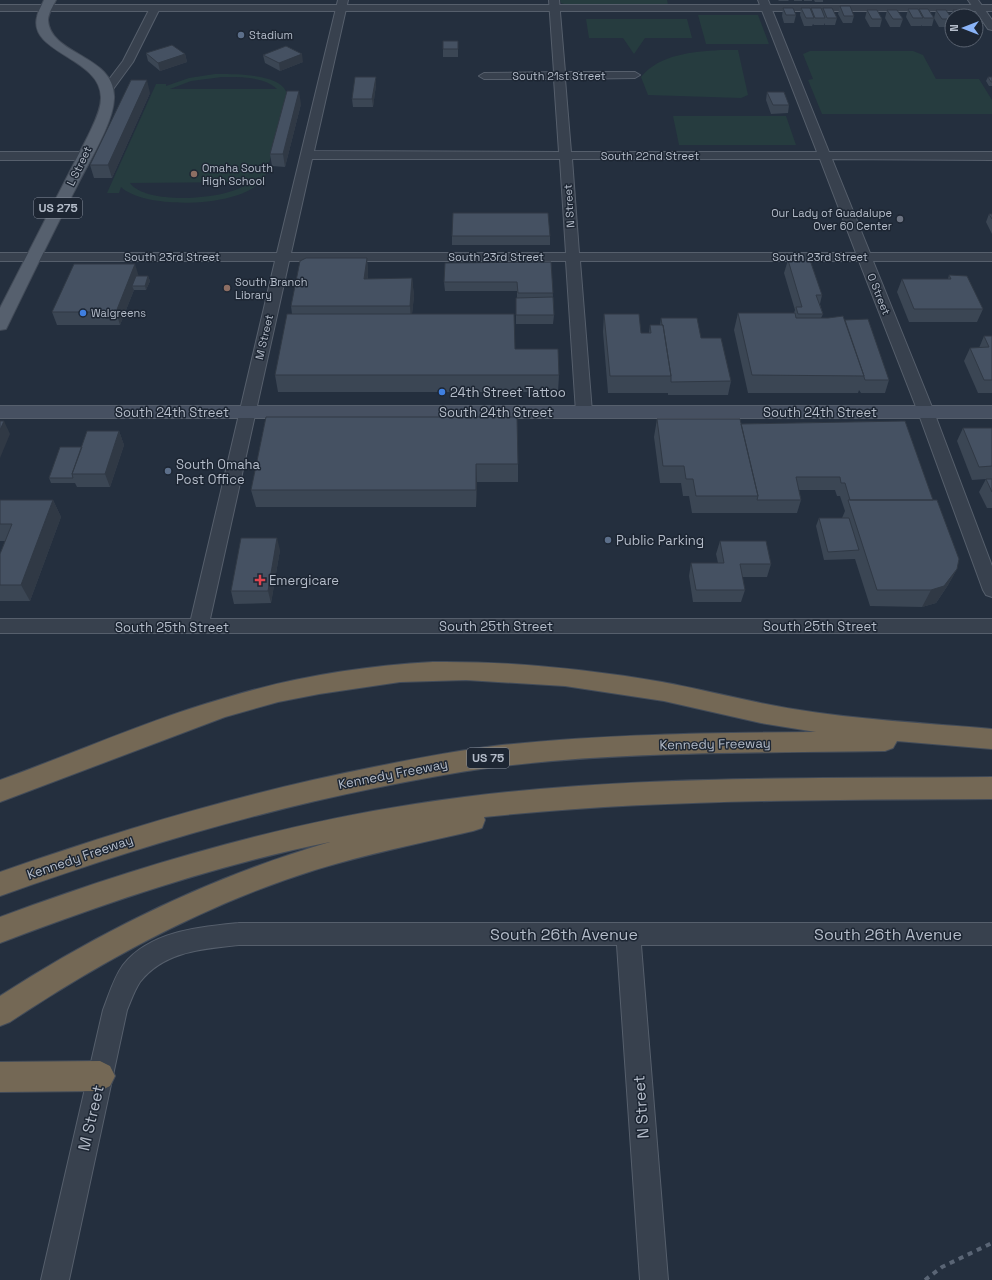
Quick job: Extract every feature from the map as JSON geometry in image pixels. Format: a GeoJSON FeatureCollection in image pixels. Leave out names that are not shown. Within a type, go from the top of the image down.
{"type":"FeatureCollection","features":[{"type":"Feature","properties":{"kind":"highway"},"geometry":{"type":"LineString","coordinates":[[0,791],[187,719],[239,703],[281,692],[342,680],[458,670],[512,671],[580,678],[662,692],[792,719],[866,728],[992,739]]}},
{"type":"Feature","properties":{"kind":"highway","name":"Kennedy Freeway"},"geometry":{"type":"LineString","coordinates":[[0,884],[65,860],[137,837],[242,808],[302,792],[452,763],[522,754],[682,744],[992,739]]}},
{"type":"Feature","properties":{"kind":"highway"},"geometry":{"type":"LineString","coordinates":[[0,930],[161,874],[308,835],[417,814],[564,799],[688,792],[992,788]]}},
{"type":"Feature","properties":{"kind":"highway"},"geometry":{"type":"LineString","coordinates":[[946,789],[992,793]]}},
{"type":"Feature","properties":{"kind":"highway"},"geometry":{"type":"LineString","coordinates":[[0,1012],[79,962],[151,925],[226,890],[292,865],[346,850],[564,799]]}},
{"type":"Feature","properties":{"kind":"highway"},"geometry":{"type":"LineString","coordinates":[[0,1076],[100,1076]]}},
{"type":"Feature","properties":{"kind":"main road"},"geometry":{"type":"LineString","coordinates":[[47,4],[42,20],[42,27],[49,39],[63,50],[90,65],[105,82],[107,90]]}},
{"type":"Feature","properties":{"kind":"main road","name":"L Street"},"geometry":{"type":"LineString","coordinates":[[0,325],[105,112],[108,96],[107,90]]}},
{"type":"Feature","properties":{"kind":"main road","name":"South 24th Street"},"geometry":{"type":"LineString","coordinates":[[0,412],[992,412]]}},
{"type":"Feature","properties":{"kind":"street"},"geometry":{"type":"LineString","coordinates":[[0,8],[47,4],[154,8],[342,4],[976,4],[992,8]]}},
{"type":"Feature","properties":{"kind":"street","name":"M Street"},"geometry":{"type":"LineString","coordinates":[[199,627],[247,412],[342,4]]}},
{"type":"Feature","properties":{"kind":"street","name":"N Street"},"geometry":{"type":"LineString","coordinates":[[554,4],[584,412]]}},
{"type":"Feature","properties":{"kind":"street","name":"O Street"},"geometry":{"type":"LineString","coordinates":[[764,4],[926,412],[992,590]]}},
{"type":"Feature","properties":{"kind":"street"},"geometry":{"type":"LineString","coordinates":[[976,4],[992,27]]}},
{"type":"Feature","properties":{"kind":"street"},"geometry":{"type":"LineString","coordinates":[[107,90],[128,62],[154,8]]}},
{"type":"Feature","properties":{"kind":"street","name":"South 21st Street"},"geometry":{"type":"LineString","coordinates":[[484,76],[635,75]]}},
{"type":"Feature","properties":{"kind":"street","name":"South 22nd Street"},"geometry":{"type":"LineString","coordinates":[[308,155],[992,156]]}},
{"type":"Feature","properties":{"kind":"street"},"geometry":{"type":"LineString","coordinates":[[0,156],[84,156]]}},
{"type":"Feature","properties":{"kind":"street","name":"South 23rd Street"},"geometry":{"type":"LineString","coordinates":[[0,257],[992,257]]}},
{"type":"Feature","properties":{"kind":"street","name":"South 25th Street"},"geometry":{"type":"LineString","coordinates":[[0,626],[992,626]]}},
{"type":"Feature","properties":{"kind":"street","name":"South 26th Avenue"},"geometry":{"type":"LineString","coordinates":[[142,963],[154,954],[170,946],[195,938],[239,934],[992,934]]}},
{"type":"Feature","properties":{"kind":"street","name":"N Street"},"geometry":{"type":"LineString","coordinates":[[628,934],[654,1280]]}},
{"type":"Feature","properties":{"kind":"street","name":"M Street"},"geometry":{"type":"LineString","coordinates":[[55,1280],[115,1010],[122,990],[129,978],[142,963]]}},
{"type":"Feature","properties":{"kind":"green space"},"geometry":{"type":"Polygon","coordinates":[[[560,0],[667,0],[668,5],[567,5],[561,3],[560,0]]]}},
{"type":"Feature","properties":{"kind":"green space"},"geometry":{"type":"Polygon","coordinates":[[[698,15],[758,15],[769,44],[706,44],[698,15]]]}},
{"type":"Feature","properties":{"kind":"green space"},"geometry":{"type":"Polygon","coordinates":[[[586,19],[687,19],[692,38],[645,38],[634,54],[623,38],[589,38],[586,19]]]}},
{"type":"Feature","properties":{"kind":"green space"},"geometry":{"type":"Polygon","coordinates":[[[738,50],[748,95],[741,98],[648,95],[641,77],[657,63],[688,53],[738,50]]]}},
{"type":"Feature","properties":{"kind":"green space"},"geometry":{"type":"Polygon","coordinates":[[[810,51],[913,51],[923,55],[936,79],[979,79],[992,100],[992,114],[822,114],[808,80],[813,79],[803,54],[810,51]]]}},
{"type":"Feature","properties":{"kind":"green space"},"geometry":{"type":"Polygon","coordinates":[[[215,74],[258,76],[279,83],[285,89],[287,97],[266,174],[257,185],[241,194],[221,199],[198,202],[152,200],[134,195],[121,187],[119,193],[107,193],[156,84],[166,84],[166,86],[189,78],[215,74]],[[222,77],[191,81],[170,89],[277,89],[272,85],[258,79],[222,77]],[[250,182],[130,183],[139,190],[153,195],[170,198],[189,198],[225,193],[240,188],[250,182]]]}},
{"type":"Feature","properties":{"kind":"green space"},"geometry":{"type":"Polygon","coordinates":[[[673,116],[786,116],[796,145],[679,145],[673,116]]]}},
{"type":"Feature","properties":{"kind":"building"},"geometry":{"type":"Polygon","coordinates":[[[840,6],[850,6],[854,16],[844,16],[840,6]]]}},
{"type":"Feature","properties":{"kind":"building"},"geometry":{"type":"Polygon","coordinates":[[[783,8],[793,8],[796,15],[786,15],[783,8]]]}},
{"type":"Feature","properties":{"kind":"building"},"geometry":{"type":"Polygon","coordinates":[[[801,8],[810,8],[814,18],[806,18],[801,8]]]}},
{"type":"Feature","properties":{"kind":"building"},"geometry":{"type":"Polygon","coordinates":[[[811,8],[821,8],[825,18],[815,18],[811,8]]]}},
{"type":"Feature","properties":{"kind":"building"},"geometry":{"type":"Polygon","coordinates":[[[823,8],[832,8],[837,18],[827,18],[823,8]]]}},
{"type":"Feature","properties":{"kind":"building"},"geometry":{"type":"Polygon","coordinates":[[[908,9],[918,9],[923,18],[913,18],[908,9]]]}},
{"type":"Feature","properties":{"kind":"building"},"geometry":{"type":"Polygon","coordinates":[[[919,9],[928,9],[934,18],[924,18],[919,9]]]}},
{"type":"Feature","properties":{"kind":"building"},"geometry":{"type":"Polygon","coordinates":[[[867,10],[877,10],[882,19],[872,19],[867,10]]]}},
{"type":"Feature","properties":{"kind":"building"},"geometry":{"type":"Polygon","coordinates":[[[887,10],[897,10],[903,19],[893,19],[887,10]]]}},
{"type":"Feature","properties":{"kind":"building"},"geometry":{"type":"Polygon","coordinates":[[[936,10],[944,10],[944,19],[942,19],[936,10]]]}},
{"type":"Feature","properties":{"kind":"building"},"geometry":{"type":"Polygon","coordinates":[[[443,41],[458,41],[458,49],[443,49],[443,41]]]}},
{"type":"Feature","properties":{"kind":"building"},"geometry":{"type":"Polygon","coordinates":[[[172,45],[185,54],[158,63],[146,53],[172,45]]]}},
{"type":"Feature","properties":{"kind":"building"},"geometry":{"type":"Polygon","coordinates":[[[286,46],[302,54],[279,63],[263,55],[286,46]]]}},
{"type":"Feature","properties":{"kind":"building"},"geometry":{"type":"Polygon","coordinates":[[[355,77],[376,77],[372,99],[352,99],[355,77]]]}},
{"type":"Feature","properties":{"kind":"building"},"geometry":{"type":"Polygon","coordinates":[[[988,77],[992,77],[992,82],[991,82],[988,77]]]}},
{"type":"Feature","properties":{"kind":"building"},"geometry":{"type":"Polygon","coordinates":[[[131,80],[147,80],[108,165],[90,165],[131,80]]]}},
{"type":"Feature","properties":{"kind":"building"},"geometry":{"type":"Polygon","coordinates":[[[287,91],[299,91],[283,154],[270,154],[287,91]]]}},
{"type":"Feature","properties":{"kind":"building"},"geometry":{"type":"Polygon","coordinates":[[[767,92],[784,92],[789,105],[773,105],[767,92]]]}},
{"type":"Feature","properties":{"kind":"building"},"geometry":{"type":"Polygon","coordinates":[[[453,213],[548,213],[550,236],[452,236],[453,213]]]}},
{"type":"Feature","properties":{"kind":"building"},"geometry":{"type":"Polygon","coordinates":[[[306,258],[367,258],[364,279],[412,278],[410,306],[291,306],[300,261],[306,258]]]}},
{"type":"Feature","properties":{"kind":"building"},"geometry":{"type":"Polygon","coordinates":[[[788,260],[810,260],[822,295],[816,295],[823,314],[798,314],[796,307],[802,307],[788,260]]]}},
{"type":"Feature","properties":{"kind":"building"},"geometry":{"type":"Polygon","coordinates":[[[551,262],[553,293],[518,293],[517,282],[444,282],[445,263],[551,262]]]}},
{"type":"Feature","properties":{"kind":"building"},"geometry":{"type":"Polygon","coordinates":[[[74,264],[135,264],[116,312],[52,312],[74,264]]]}},
{"type":"Feature","properties":{"kind":"building"},"geometry":{"type":"Polygon","coordinates":[[[949,275],[967,276],[983,309],[914,309],[902,279],[951,279],[949,275]]]}},
{"type":"Feature","properties":{"kind":"building"},"geometry":{"type":"Polygon","coordinates":[[[136,276],[148,276],[145,286],[132,286],[136,276]]]}},
{"type":"Feature","properties":{"kind":"building"},"geometry":{"type":"Polygon","coordinates":[[[553,297],[554,315],[516,315],[516,298],[553,297]]]}},
{"type":"Feature","properties":{"kind":"building"},"geometry":{"type":"Polygon","coordinates":[[[738,313],[795,313],[796,318],[828,318],[843,316],[864,376],[752,375],[738,313]]]}},
{"type":"Feature","properties":{"kind":"building"},"geometry":{"type":"Polygon","coordinates":[[[287,314],[514,314],[515,349],[558,349],[559,375],[275,375],[287,314]]]}},
{"type":"Feature","properties":{"kind":"building"},"geometry":{"type":"Polygon","coordinates":[[[604,314],[639,314],[641,333],[651,333],[650,325],[663,325],[671,376],[610,376],[604,314]]]}},
{"type":"Feature","properties":{"kind":"building"},"geometry":{"type":"Polygon","coordinates":[[[661,318],[697,318],[701,338],[721,338],[731,381],[671,382],[661,318]]]}},
{"type":"Feature","properties":{"kind":"building"},"geometry":{"type":"Polygon","coordinates":[[[868,319],[889,380],[865,380],[845,320],[868,319]]]}},
{"type":"Feature","properties":{"kind":"building"},"geometry":{"type":"Polygon","coordinates":[[[984,336],[992,336],[992,380],[984,380],[970,348],[989,347],[984,336]]]}},
{"type":"Feature","properties":{"kind":"building"},"geometry":{"type":"Polygon","coordinates":[[[266,417],[517,417],[518,464],[476,464],[476,490],[251,490],[266,417]]]}},
{"type":"Feature","properties":{"kind":"building"},"geometry":{"type":"Polygon","coordinates":[[[657,419],[740,419],[758,496],[696,496],[693,479],[686,479],[684,466],[663,466],[657,419]]]}},
{"type":"Feature","properties":{"kind":"building"},"geometry":{"type":"Polygon","coordinates":[[[0,421],[4,421],[0,430],[0,421]]]}},
{"type":"Feature","properties":{"kind":"building"},"geometry":{"type":"Polygon","coordinates":[[[905,421],[933,500],[850,500],[845,483],[841,483],[840,477],[796,477],[801,500],[757,500],[758,496],[741,424],[905,421]]]}},
{"type":"Feature","properties":{"kind":"building"},"geometry":{"type":"Polygon","coordinates":[[[963,428],[992,428],[992,466],[979,467],[963,428]]]}},
{"type":"Feature","properties":{"kind":"building"},"geometry":{"type":"Polygon","coordinates":[[[87,431],[119,431],[105,474],[72,474],[87,431]]]}},
{"type":"Feature","properties":{"kind":"building"},"geometry":{"type":"Polygon","coordinates":[[[60,447],[82,447],[72,474],[73,478],[49,478],[60,447]]]}},
{"type":"Feature","properties":{"kind":"building"},"geometry":{"type":"Polygon","coordinates":[[[986,479],[992,479],[992,492],[986,479]]]}},
{"type":"Feature","properties":{"kind":"building"},"geometry":{"type":"Polygon","coordinates":[[[0,500],[53,500],[21,585],[0,585],[0,554],[12,524],[0,524],[0,500]]]}},
{"type":"Feature","properties":{"kind":"building"},"geometry":{"type":"Polygon","coordinates":[[[848,500],[937,500],[959,559],[957,569],[944,586],[931,590],[877,590],[848,500]]]}},
{"type":"Feature","properties":{"kind":"building"},"geometry":{"type":"Polygon","coordinates":[[[819,518],[849,518],[859,550],[828,552],[819,518]]]}},
{"type":"Feature","properties":{"kind":"building"},"geometry":{"type":"Polygon","coordinates":[[[241,538],[277,538],[268,591],[231,591],[241,538]]]}},
{"type":"Feature","properties":{"kind":"building"},"geometry":{"type":"Polygon","coordinates":[[[720,541],[766,541],[771,564],[740,564],[745,590],[696,590],[691,563],[724,563],[720,541]]]}},
{"type":"Feature","properties":{"kind":"railway"},"geometry":{"type":"LineString","coordinates":[[925,1280],[942,1267],[992,1243]]}},
{"type":"Feature","properties":{"kind":"place","name":"Stadium"},"geometry":{"type":"Point","coordinates":[241,35]}},
{"type":"Feature","properties":{"kind":"place","name":"Omaha South High School"},"geometry":{"type":"Point","coordinates":[194,174]}},
{"type":"Feature","properties":{"kind":"place","name":"Our Lady of Guadalupe Over 60 Center"},"geometry":{"type":"Point","coordinates":[900,219]}},
{"type":"Feature","properties":{"kind":"place","name":"South Branch Library"},"geometry":{"type":"Point","coordinates":[227,288]}},
{"type":"Feature","properties":{"kind":"place","name":"Walgreens"},"geometry":{"type":"Point","coordinates":[83,313]}},
{"type":"Feature","properties":{"kind":"place","name":"24th Street Tattoo"},"geometry":{"type":"Point","coordinates":[442,392]}},
{"type":"Feature","properties":{"kind":"place","name":"South Omaha Post Office"},"geometry":{"type":"Point","coordinates":[168,471]}},
{"type":"Feature","properties":{"kind":"place","name":"Public Parking"},"geometry":{"type":"Point","coordinates":[608,540]}},
{"type":"Feature","properties":{"kind":"place","name":"Emergicare"},"geometry":{"type":"Point","coordinates":[260,580]}}]}
